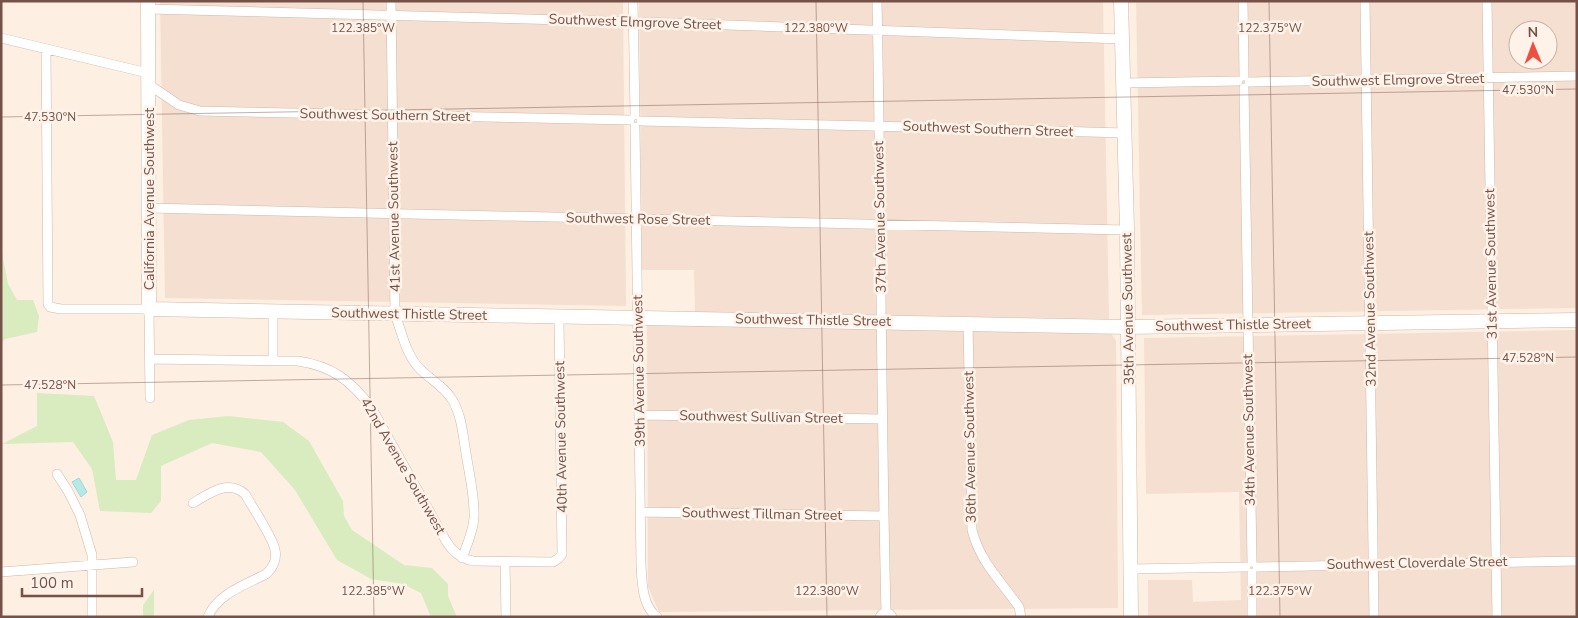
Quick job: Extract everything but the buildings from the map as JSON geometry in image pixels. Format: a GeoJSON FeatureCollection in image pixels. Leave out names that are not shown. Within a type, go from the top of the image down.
{"type":"FeatureCollection","features":[{"type":"Feature","properties":{"kind":"main road","name":"35th Avenue Southwest"},"geometry":{"type":"LineString","coordinates":[[1122,1],[1127,230],[1131,617]]}},
{"type":"Feature","properties":{"kind":"main road","name":"California Avenue Southwest"},"geometry":{"type":"LineString","coordinates":[[148,5],[149,309]]}},
{"type":"Feature","properties":{"kind":"main road","name":"Southwest Thistle Street"},"geometry":{"type":"LineString","coordinates":[[149,309],[1128,326],[1577,320]]}},
{"type":"Feature","properties":{"kind":"street","name":"41st Avenue Southwest"},"geometry":{"type":"LineString","coordinates":[[391,1],[395,314],[413,361],[449,394],[460,418],[473,493],[474,518],[462,558]]}},
{"type":"Feature","properties":{"kind":"street","name":"39th Avenue Southwest"},"geometry":{"type":"LineString","coordinates":[[633,1],[642,582],[646,599],[655,615]]}},
{"type":"Feature","properties":{"kind":"street","name":"37th Avenue Southwest"},"geometry":{"type":"LineString","coordinates":[[877,1],[883,516],[886,615]]}},
{"type":"Feature","properties":{"kind":"street","name":"34th Avenue Southwest"},"geometry":{"type":"LineString","coordinates":[[1242,1],[1252,617]]}},
{"type":"Feature","properties":{"kind":"street","name":"32nd Avenue Southwest"},"geometry":{"type":"LineString","coordinates":[[1365,1],[1374,617]]}},
{"type":"Feature","properties":{"kind":"street","name":"31st Avenue Southwest"},"geometry":{"type":"LineString","coordinates":[[1487,1],[1497,617]]}},
{"type":"Feature","properties":{"kind":"street","name":"Southwest Elmgrove Street"},"geometry":{"type":"LineString","coordinates":[[148,5],[391,16],[634,22],[1122,39]]}},
{"type":"Feature","properties":{"kind":"street","name":"Southwest Southern Street"},"geometry":{"type":"LineString","coordinates":[[1,38],[148,79],[179,105],[200,111],[1125,133]]}},
{"type":"Feature","properties":{"kind":"street","name":"Southwest Thistle Street"},"geometry":{"type":"LineString","coordinates":[[46,49],[48,300],[50,307],[61,309],[149,309]]}},
{"type":"Feature","properties":{"kind":"street","name":"Southwest Elmgrove Street"},"geometry":{"type":"LineString","coordinates":[[1124,84],[1577,76]]}},
{"type":"Feature","properties":{"kind":"street","name":"Southwest Rose Street"},"geometry":{"type":"LineString","coordinates":[[148,208],[1127,230]]}},
{"type":"Feature","properties":{"kind":"street","name":"California Avenue Southwest"},"geometry":{"type":"LineString","coordinates":[[149,309],[150,398]]}},
{"type":"Feature","properties":{"kind":"street"},"geometry":{"type":"LineString","coordinates":[[150,359],[273,360],[273,312]]}},
{"type":"Feature","properties":{"kind":"street","name":"40th Avenue Southwest"},"geometry":{"type":"LineString","coordinates":[[505,562],[553,562],[562,554],[559,317]]}},
{"type":"Feature","properties":{"kind":"street","name":"36th Avenue Southwest"},"geometry":{"type":"LineString","coordinates":[[968,323],[972,530],[982,559],[1019,607],[1021,617]]}},
{"type":"Feature","properties":{"kind":"street","name":"42nd Avenue Southwest"},"geometry":{"type":"LineString","coordinates":[[273,360],[298,361],[325,367],[336,372],[360,392],[371,406],[446,541],[455,554],[462,558]]}},
{"type":"Feature","properties":{"kind":"street","name":"Southwest Sullivan Street"},"geometry":{"type":"LineString","coordinates":[[640,414],[882,419]]}},
{"type":"Feature","properties":{"kind":"street"},"geometry":{"type":"LineString","coordinates":[[57,474],[80,515],[92,555],[92,617]]}},
{"type":"Feature","properties":{"kind":"street"},"geometry":{"type":"LineString","coordinates":[[193,503],[223,487],[234,487],[240,490],[245,494],[275,549],[274,563],[271,570],[222,598],[211,608],[208,617]]}},
{"type":"Feature","properties":{"kind":"street","name":"Southwest Tillman Street"},"geometry":{"type":"LineString","coordinates":[[640,512],[883,516]]}},
{"type":"Feature","properties":{"kind":"street"},"geometry":{"type":"LineString","coordinates":[[462,558],[473,561],[505,562],[506,617]]}},
{"type":"Feature","properties":{"kind":"street","name":"Southwest Cloverdale Street"},"geometry":{"type":"LineString","coordinates":[[1131,569],[1577,561]]}},
{"type":"Feature","properties":{"kind":"street"},"geometry":{"type":"LineString","coordinates":[[1,572],[133,562]]}},
{"type":"Feature","properties":{"kind":"shaded area"},"geometry":{"type":"Polygon","coordinates":[[[160,1],[623,1],[626,306],[165,298],[160,1]]]}},
{"type":"Feature","properties":{"kind":"shaded area"},"geometry":{"type":"Polygon","coordinates":[[[639,1],[1103,1],[1109,319],[695,312],[694,270],[642,270],[639,1]]]}},
{"type":"Feature","properties":{"kind":"shaded area"},"geometry":{"type":"Polygon","coordinates":[[[1136,1],[1577,1],[1577,308],[1142,315],[1136,1]]]}},
{"type":"Feature","properties":{"kind":"shaded area"},"geometry":{"type":"Polygon","coordinates":[[[647,325],[1111,333],[1116,341],[1118,608],[659,612],[648,587],[647,325]]]}},
{"type":"Feature","properties":{"kind":"shaded area"},"geometry":{"type":"Polygon","coordinates":[[[1577,330],[1577,617],[1148,617],[1148,580],[1192,580],[1193,602],[1241,600],[1239,492],[1146,494],[1144,338],[1577,330]]]}},
{"type":"Feature","properties":{"kind":"green space"},"geometry":{"type":"Polygon","coordinates":[[[1,248],[8,284],[17,300],[33,300],[39,316],[37,332],[5,339],[1,344],[1,248]]]}},
{"type":"Feature","properties":{"kind":"green space"},"geometry":{"type":"Polygon","coordinates":[[[37,393],[94,396],[113,442],[116,480],[136,480],[152,435],[189,420],[228,416],[283,422],[309,441],[343,501],[344,516],[352,530],[404,565],[432,568],[448,584],[448,596],[457,617],[431,617],[421,593],[403,584],[371,579],[337,560],[295,490],[261,452],[212,443],[161,466],[161,501],[151,513],[100,511],[92,469],[73,442],[2,444],[37,426],[37,393]]]}},
{"type":"Feature","properties":{"kind":"green space"},"geometry":{"type":"Polygon","coordinates":[[[154,590],[154,617],[143,617],[143,605],[154,590]]]}},
{"type":"Feature","properties":{"kind":"water"},"geometry":{"type":"Polygon","coordinates":[[[79,478],[87,492],[81,497],[72,482],[79,478]]]}}]}
